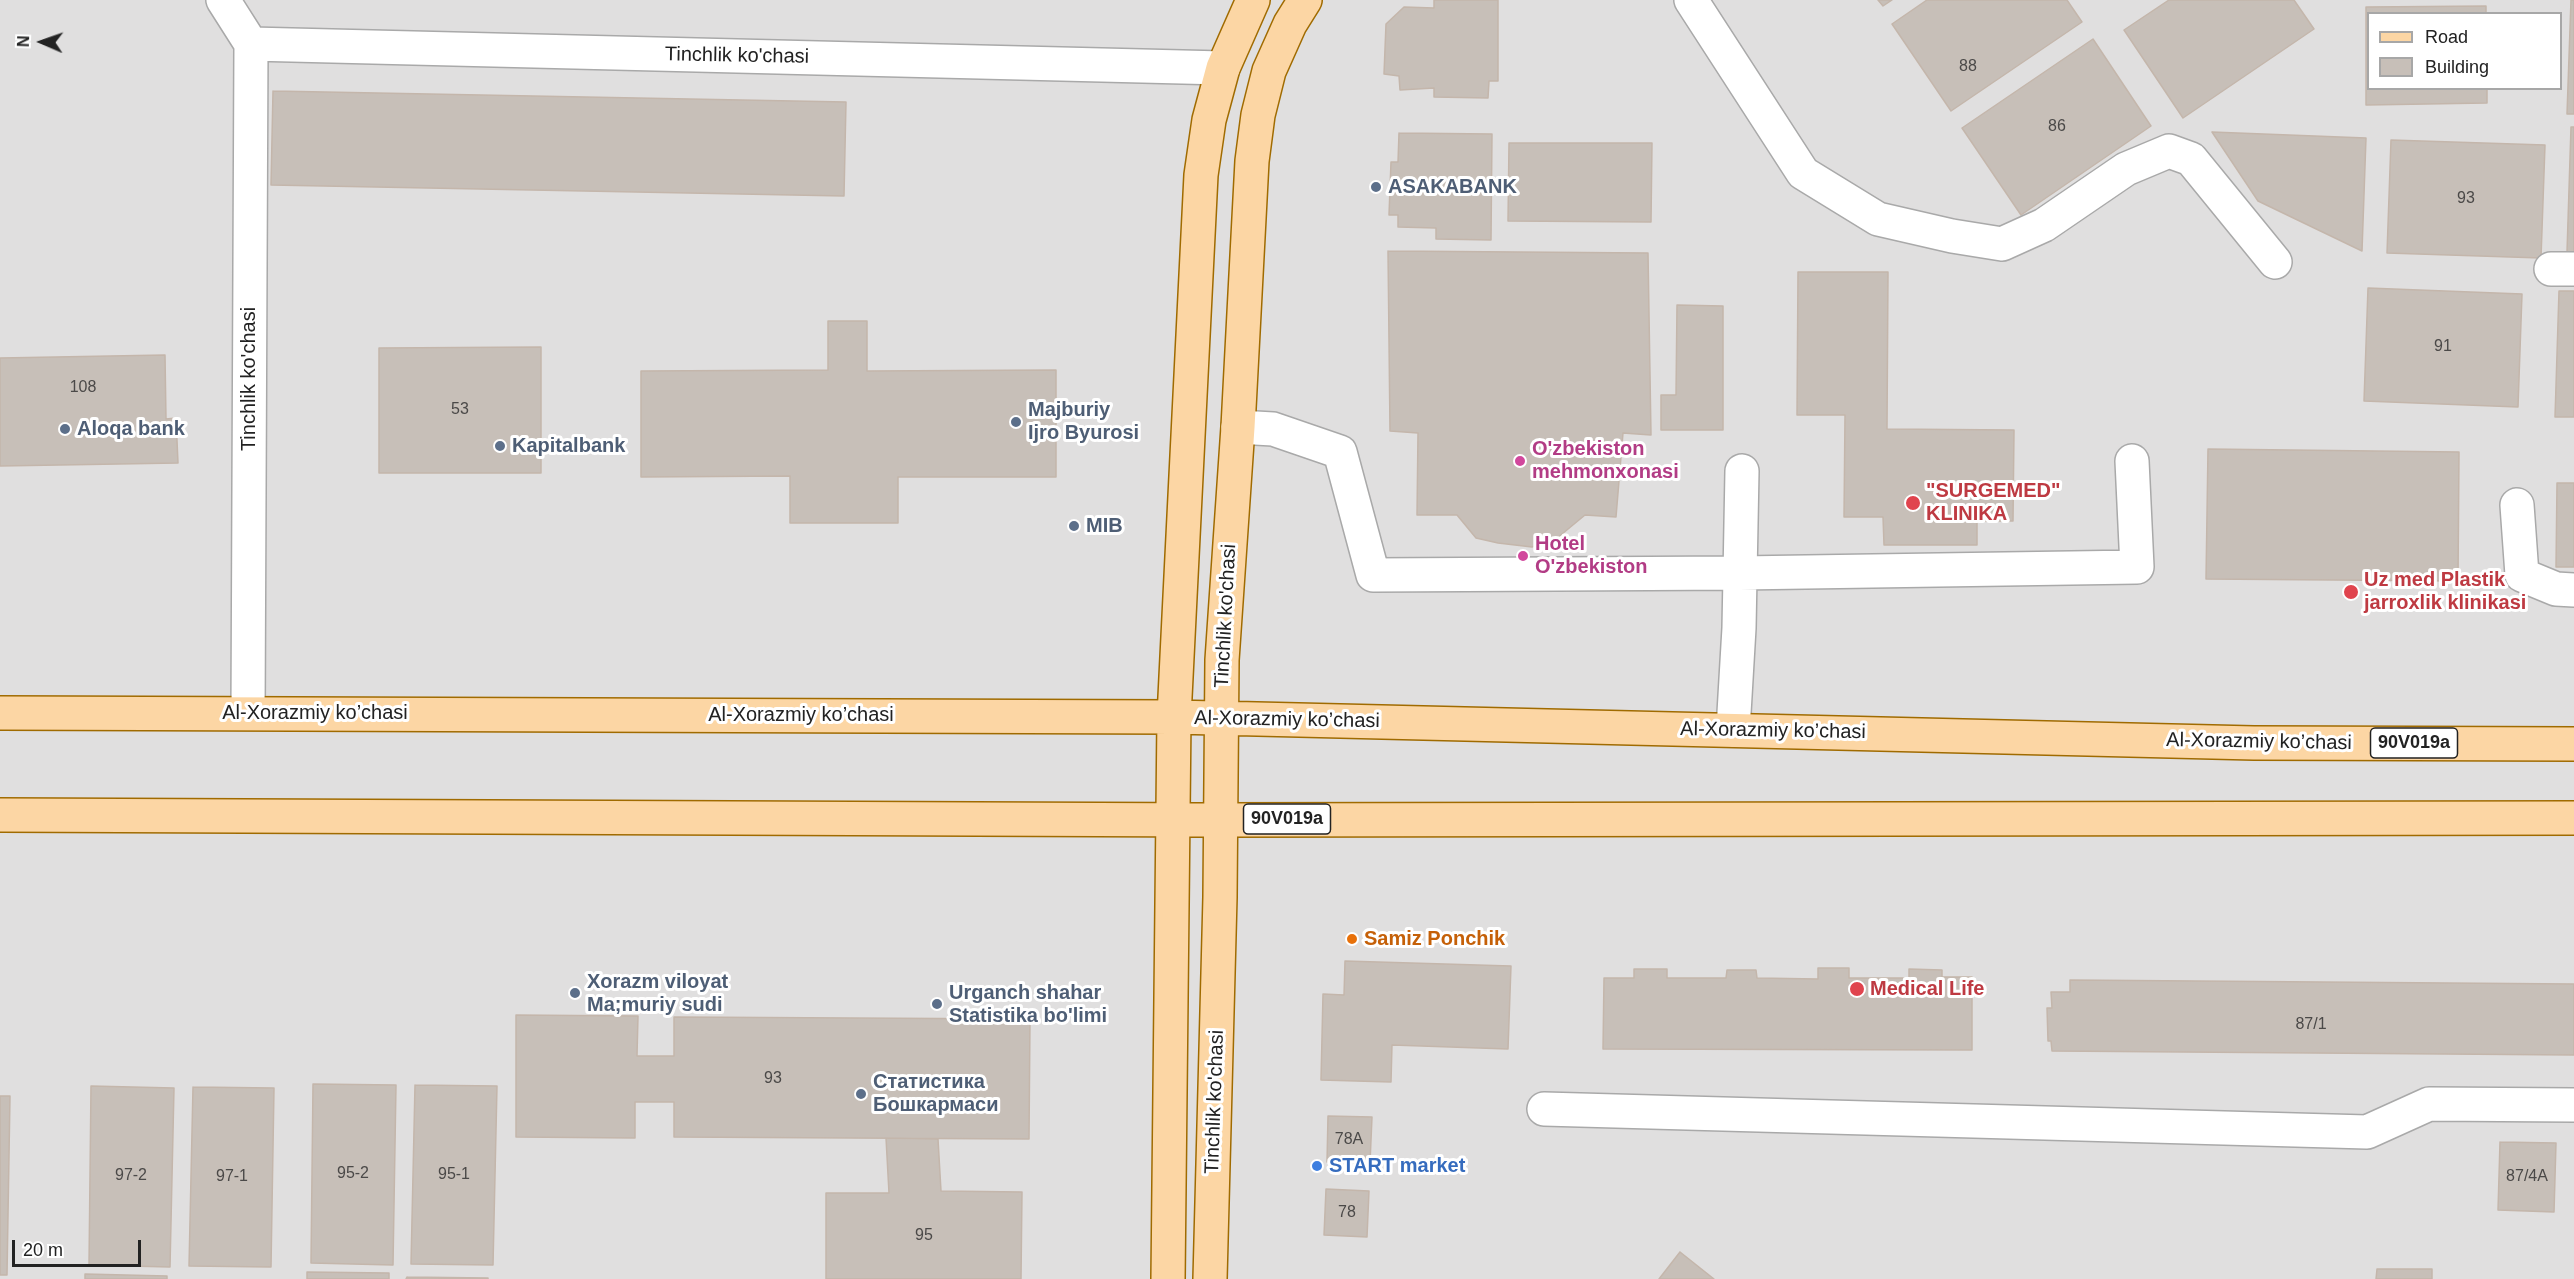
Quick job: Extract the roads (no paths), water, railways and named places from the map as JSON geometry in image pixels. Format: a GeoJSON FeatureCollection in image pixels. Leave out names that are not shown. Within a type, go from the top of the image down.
{"type":"FeatureCollection","features":[{"type":"Feature","properties":{"kind":"main road"},"geometry":{"type":"LineString","coordinates":[[1168,1279],[1173,717],[1201,175],[1209,120],[1223,69],[1253,0]]}},
{"type":"Feature","properties":{"kind":"main road","name":"Tinchlik ko'chasi"},"geometry":{"type":"LineString","coordinates":[[1210,1279],[1220,908],[1221,660],[1238,427],[1252,161],[1258,115],[1269,71],[1290,24],[1305,0]]}},
{"type":"Feature","properties":{"kind":"main road","name":"Al-Xorazmiy ko’chasi"},"geometry":{"type":"LineString","coordinates":[[0,713],[1173,717],[2254,743],[2574,744]]}},
{"type":"Feature","properties":{"kind":"main road","name":"90V019a"},"geometry":{"type":"LineString","coordinates":[[0,815],[1219,820],[2574,818]]}},
{"type":"Feature","properties":{"kind":"street"},"geometry":{"type":"LineString","coordinates":[[223,0],[251,44]]}},
{"type":"Feature","properties":{"kind":"street"},"geometry":{"type":"LineString","coordinates":[[1691,0],[1803,173],[1878,219],[1952,236],[2002,244],[2044,225],[2126,169],[2169,151],[2191,159],[2275,262]]}},
{"type":"Feature","properties":{"kind":"street","name":"Tinchlik ko'chasi"},"geometry":{"type":"LineString","coordinates":[[248,713],[251,44],[1223,69]]}},
{"type":"Feature","properties":{"kind":"street"},"geometry":{"type":"LineString","coordinates":[[1238,427],[1273,429],[1340,452],[1373,575],[1740,573],[2137,567],[2132,461]]}},
{"type":"Feature","properties":{"kind":"street"},"geometry":{"type":"LineString","coordinates":[[1733,730],[1739,628],[1742,471]]}},
{"type":"Feature","properties":{"kind":"street"},"geometry":{"type":"LineString","coordinates":[[2517,505],[2522,575],[2556,590],[2574,590]]}},
{"type":"Feature","properties":{"kind":"street"},"geometry":{"type":"LineString","coordinates":[[1544,1109],[2367,1132],[2429,1104],[2574,1105]]}},
{"type":"Feature","properties":{"kind":"place","name":"ASAKABANK"},"geometry":{"type":"Point","coordinates":[1376,187]}},
{"type":"Feature","properties":{"kind":"place","name":"Majburiy Ijro Byurosi"},"geometry":{"type":"Point","coordinates":[1016,422]}},
{"type":"Feature","properties":{"kind":"place","name":"Aloqa bank"},"geometry":{"type":"Point","coordinates":[65,429]}},
{"type":"Feature","properties":{"kind":"place","name":"Kapitalbank"},"geometry":{"type":"Point","coordinates":[500,446]}},
{"type":"Feature","properties":{"kind":"place","name":"O'zbekiston mehmonxonasi"},"geometry":{"type":"Point","coordinates":[1520,461]}},
{"type":"Feature","properties":{"kind":"place","name":"\"SURGEMED\" KLINIKA"},"geometry":{"type":"Point","coordinates":[1913,503]}},
{"type":"Feature","properties":{"kind":"place","name":"MIB"},"geometry":{"type":"Point","coordinates":[1074,526]}},
{"type":"Feature","properties":{"kind":"place","name":"Hotel O'zbekiston"},"geometry":{"type":"Point","coordinates":[1523,556]}},
{"type":"Feature","properties":{"kind":"place","name":"Uz med Plastik jarroxlik klinikasi"},"geometry":{"type":"Point","coordinates":[2351,592]}},
{"type":"Feature","properties":{"kind":"place","name":"Samiz Ponchik"},"geometry":{"type":"Point","coordinates":[1352,939]}},
{"type":"Feature","properties":{"kind":"place","name":"Medical Life"},"geometry":{"type":"Point","coordinates":[1857,989]}},
{"type":"Feature","properties":{"kind":"place","name":"Xorazm viloyat Ma;muriy sudi"},"geometry":{"type":"Point","coordinates":[575,993]}},
{"type":"Feature","properties":{"kind":"place","name":"Urganch shahar Statistika bo'limi"},"geometry":{"type":"Point","coordinates":[937,1004]}},
{"type":"Feature","properties":{"kind":"place","name":"Статистика Бошкармаси"},"geometry":{"type":"Point","coordinates":[861,1094]}},
{"type":"Feature","properties":{"kind":"place","name":"START market"},"geometry":{"type":"Point","coordinates":[1317,1166]}}]}
